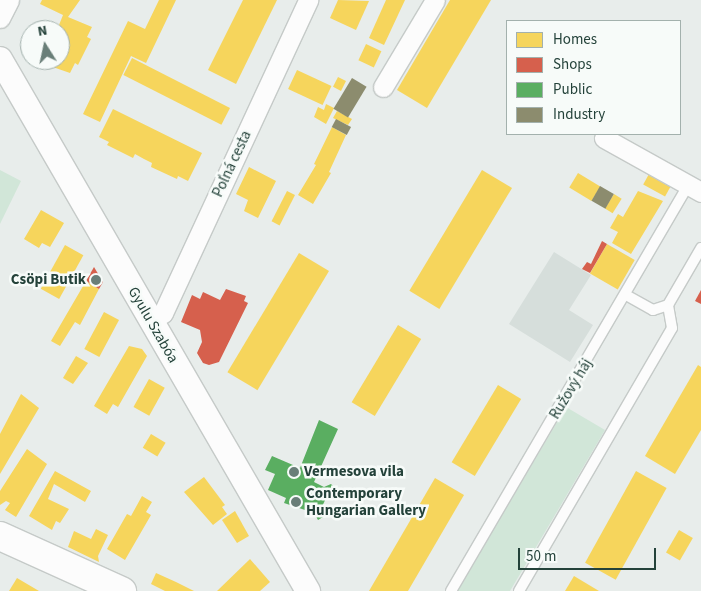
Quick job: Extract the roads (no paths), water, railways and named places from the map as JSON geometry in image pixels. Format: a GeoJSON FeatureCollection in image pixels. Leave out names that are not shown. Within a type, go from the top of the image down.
{"type":"FeatureCollection","features":[{"type":"Feature","properties":{"kind":"main road"},"geometry":{"type":"LineString","coordinates":[[0,536],[122,591]]}},
{"type":"Feature","properties":{"kind":"street"},"geometry":{"type":"LineString","coordinates":[[0,18],[8,0]]}},
{"type":"Feature","properties":{"kind":"street","name":"Poľná cesta"},"geometry":{"type":"LineString","coordinates":[[149,319],[163,313],[308,0]]}},
{"type":"Feature","properties":{"kind":"street"},"geometry":{"type":"LineString","coordinates":[[383,87],[434,0]]}},
{"type":"Feature","properties":{"kind":"street","name":"Gyulu Szabóa"},"geometry":{"type":"LineString","coordinates":[[0,59],[308,591]]}},
{"type":"Feature","properties":{"kind":"street","name":"Ružový háj"},"geometry":{"type":"LineString","coordinates":[[613,138],[694,189]]}},
{"type":"Feature","properties":{"kind":"lane","name":"Ružový háj"},"geometry":{"type":"LineString","coordinates":[[451,591],[626,295],[694,189]]}},
{"type":"Feature","properties":{"kind":"lane"},"geometry":{"type":"LineString","coordinates":[[520,591],[672,328],[668,305],[701,248]]}},
{"type":"Feature","properties":{"kind":"lane"},"geometry":{"type":"LineString","coordinates":[[626,295],[653,310],[668,305]]}},
{"type":"Feature","properties":{"kind":"place","name":"Csöpi Butik"},"geometry":{"type":"Point","coordinates":[96,280]}},
{"type":"Feature","properties":{"kind":"place","name":"Vermesova vila"},"geometry":{"type":"Point","coordinates":[294,472]}},
{"type":"Feature","properties":{"kind":"place","name":"Contemporary Hungarian Gallery"},"geometry":{"type":"Point","coordinates":[296,502]}}]}
